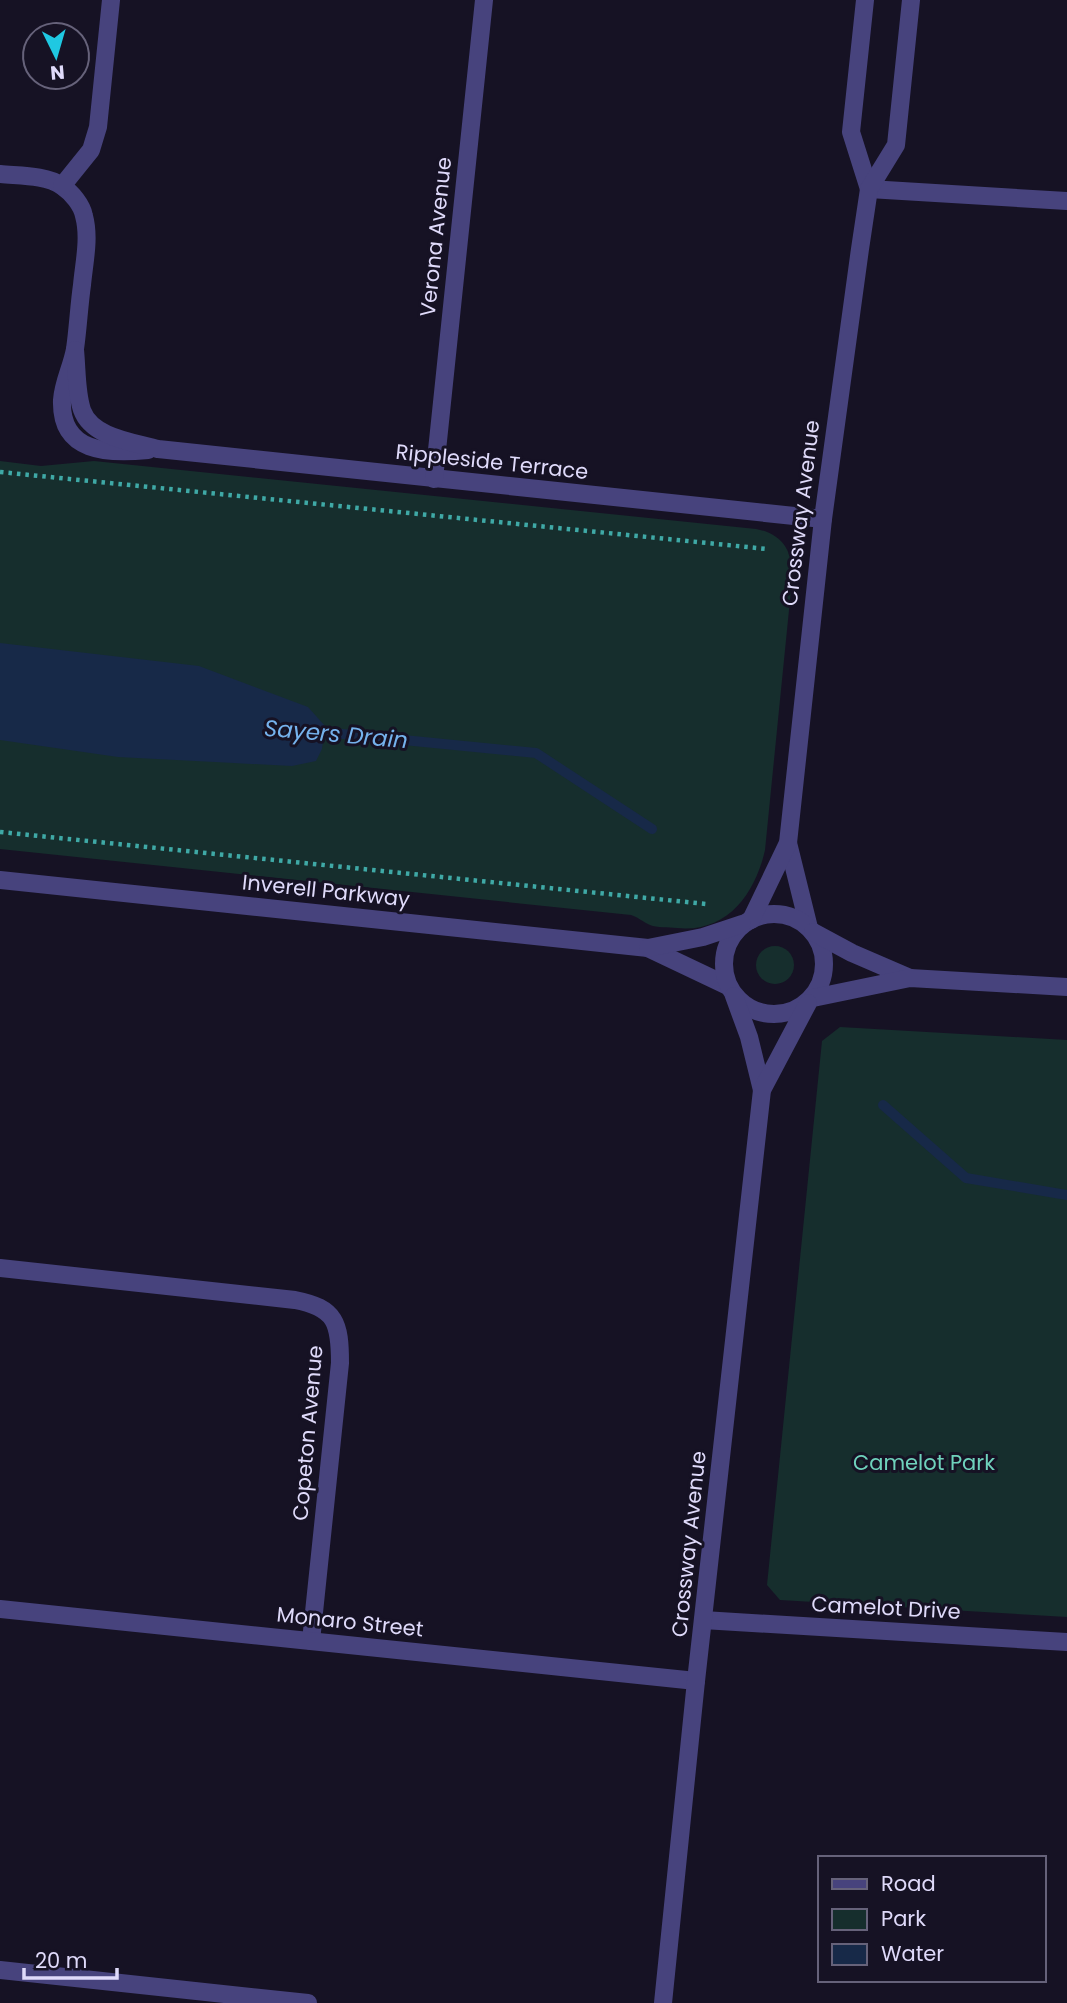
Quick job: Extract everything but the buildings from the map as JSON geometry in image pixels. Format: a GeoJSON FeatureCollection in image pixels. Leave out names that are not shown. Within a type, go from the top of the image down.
{"type":"FeatureCollection","features":[{"type":"Feature","properties":{"kind":"street"},"geometry":{"type":"LineString","coordinates":[[0,174],[37,178],[62,186],[91,150],[98,127],[111,0]]}},
{"type":"Feature","properties":{"kind":"street","name":"Verona Avenue"},"geometry":{"type":"LineString","coordinates":[[434,479],[484,0]]}},
{"type":"Feature","properties":{"kind":"street","name":"Crossway Avenue"},"geometry":{"type":"LineString","coordinates":[[865,0],[851,132],[869,189]]}},
{"type":"Feature","properties":{"kind":"street","name":"Crossway Avenue"},"geometry":{"type":"LineString","coordinates":[[749,921],[788,842],[823,519],[869,189],[896,145],[911,0]]}},
{"type":"Feature","properties":{"kind":"street","name":"Rippleside Terrace"},"geometry":{"type":"LineString","coordinates":[[62,186],[79,204],[86,226],[75,350],[82,408],[90,424],[113,436],[158,449],[823,519]]}},
{"type":"Feature","properties":{"kind":"street"},"geometry":{"type":"LineString","coordinates":[[869,189],[1067,201]]}},
{"type":"Feature","properties":{"kind":"street","name":"Crossway Avenue"},"geometry":{"type":"LineString","coordinates":[[788,842],[811,930]]}},
{"type":"Feature","properties":{"kind":"street","name":"Inverell Parkway"},"geometry":{"type":"LineString","coordinates":[[0,880],[648,948],[703,937],[749,921]]}},
{"type":"Feature","properties":{"kind":"street"},"geometry":{"type":"LineString","coordinates":[[811,930],[824,953],[825,965],[819,988],[810,1000],[793,1012],[776,1015],[759,1013],[744,1005],[730,989],[724,972],[728,944],[736,931],[749,921],[766,915],[782,914],[796,919],[852,953],[910,978]]}},
{"type":"Feature","properties":{"kind":"street","name":"Inverell Parkway"},"geometry":{"type":"LineString","coordinates":[[648,948],[730,989]]}},
{"type":"Feature","properties":{"kind":"street"},"geometry":{"type":"LineString","coordinates":[[810,1000],[910,978],[1067,987]]}},
{"type":"Feature","properties":{"kind":"street","name":"Crossway Avenue"},"geometry":{"type":"LineString","coordinates":[[663,2003],[762,1090],[749,1037],[730,989]]}},
{"type":"Feature","properties":{"kind":"street","name":"Crossway Avenue"},"geometry":{"type":"LineString","coordinates":[[762,1090],[810,1000]]}},
{"type":"Feature","properties":{"kind":"street","name":"Copeton Avenue"},"geometry":{"type":"LineString","coordinates":[[0,1268],[295,1300],[313,1304],[331,1316],[340,1336],[340,1363],[311,1641]]}},
{"type":"Feature","properties":{"kind":"street","name":"Monaro Street"},"geometry":{"type":"LineString","coordinates":[[0,1609],[696,1681]]}},
{"type":"Feature","properties":{"kind":"street","name":"Camelot Drive"},"geometry":{"type":"LineString","coordinates":[[703,1620],[1067,1642]]}},
{"type":"Feature","properties":{"kind":"street"},"geometry":{"type":"LineString","coordinates":[[0,1970],[308,2003]]}},
{"type":"Feature","properties":{"kind":"path"},"geometry":{"type":"LineString","coordinates":[[0,472],[767,549]]}},
{"type":"Feature","properties":{"kind":"path"},"geometry":{"type":"LineString","coordinates":[[0,832],[706,904]]}},
{"type":"Feature","properties":{"kind":"green space"},"geometry":{"type":"Polygon","coordinates":[[[0,461],[41,466],[94,461],[756,529],[774,535],[789,554],[792,580],[765,850],[754,881],[736,907],[724,917],[695,928],[677,928],[653,926],[631,915],[0,849],[0,461]]]}},
{"type":"Feature","properties":{"kind":"green space"},"geometry":{"type":"Polygon","coordinates":[[[775,946],[788,952],[794,965],[788,978],[775,984],[762,978],[756,965],[762,952],[775,946]]]}},
{"type":"Feature","properties":{"kind":"green space","name":"Camelot Park"},"geometry":{"type":"Polygon","coordinates":[[[840,1027],[1067,1040],[1067,1617],[780,1600],[767,1585],[822,1041],[840,1027]]]}},
{"type":"Feature","properties":{"kind":"water"},"geometry":{"type":"Polygon","coordinates":[[[0,643],[199,666],[308,707],[325,726],[322,749],[316,761],[292,766],[118,757],[0,740],[0,643]]]}},
{"type":"Feature","properties":{"kind":"waterway","name":"Sayers Drain"},"geometry":{"type":"LineString","coordinates":[[312,731],[536,753],[652,829]]}},
{"type":"Feature","properties":{"kind":"waterway","name":"Sayers Drain"},"geometry":{"type":"LineString","coordinates":[[883,1105],[966,1178],[1067,1195]]}}]}
